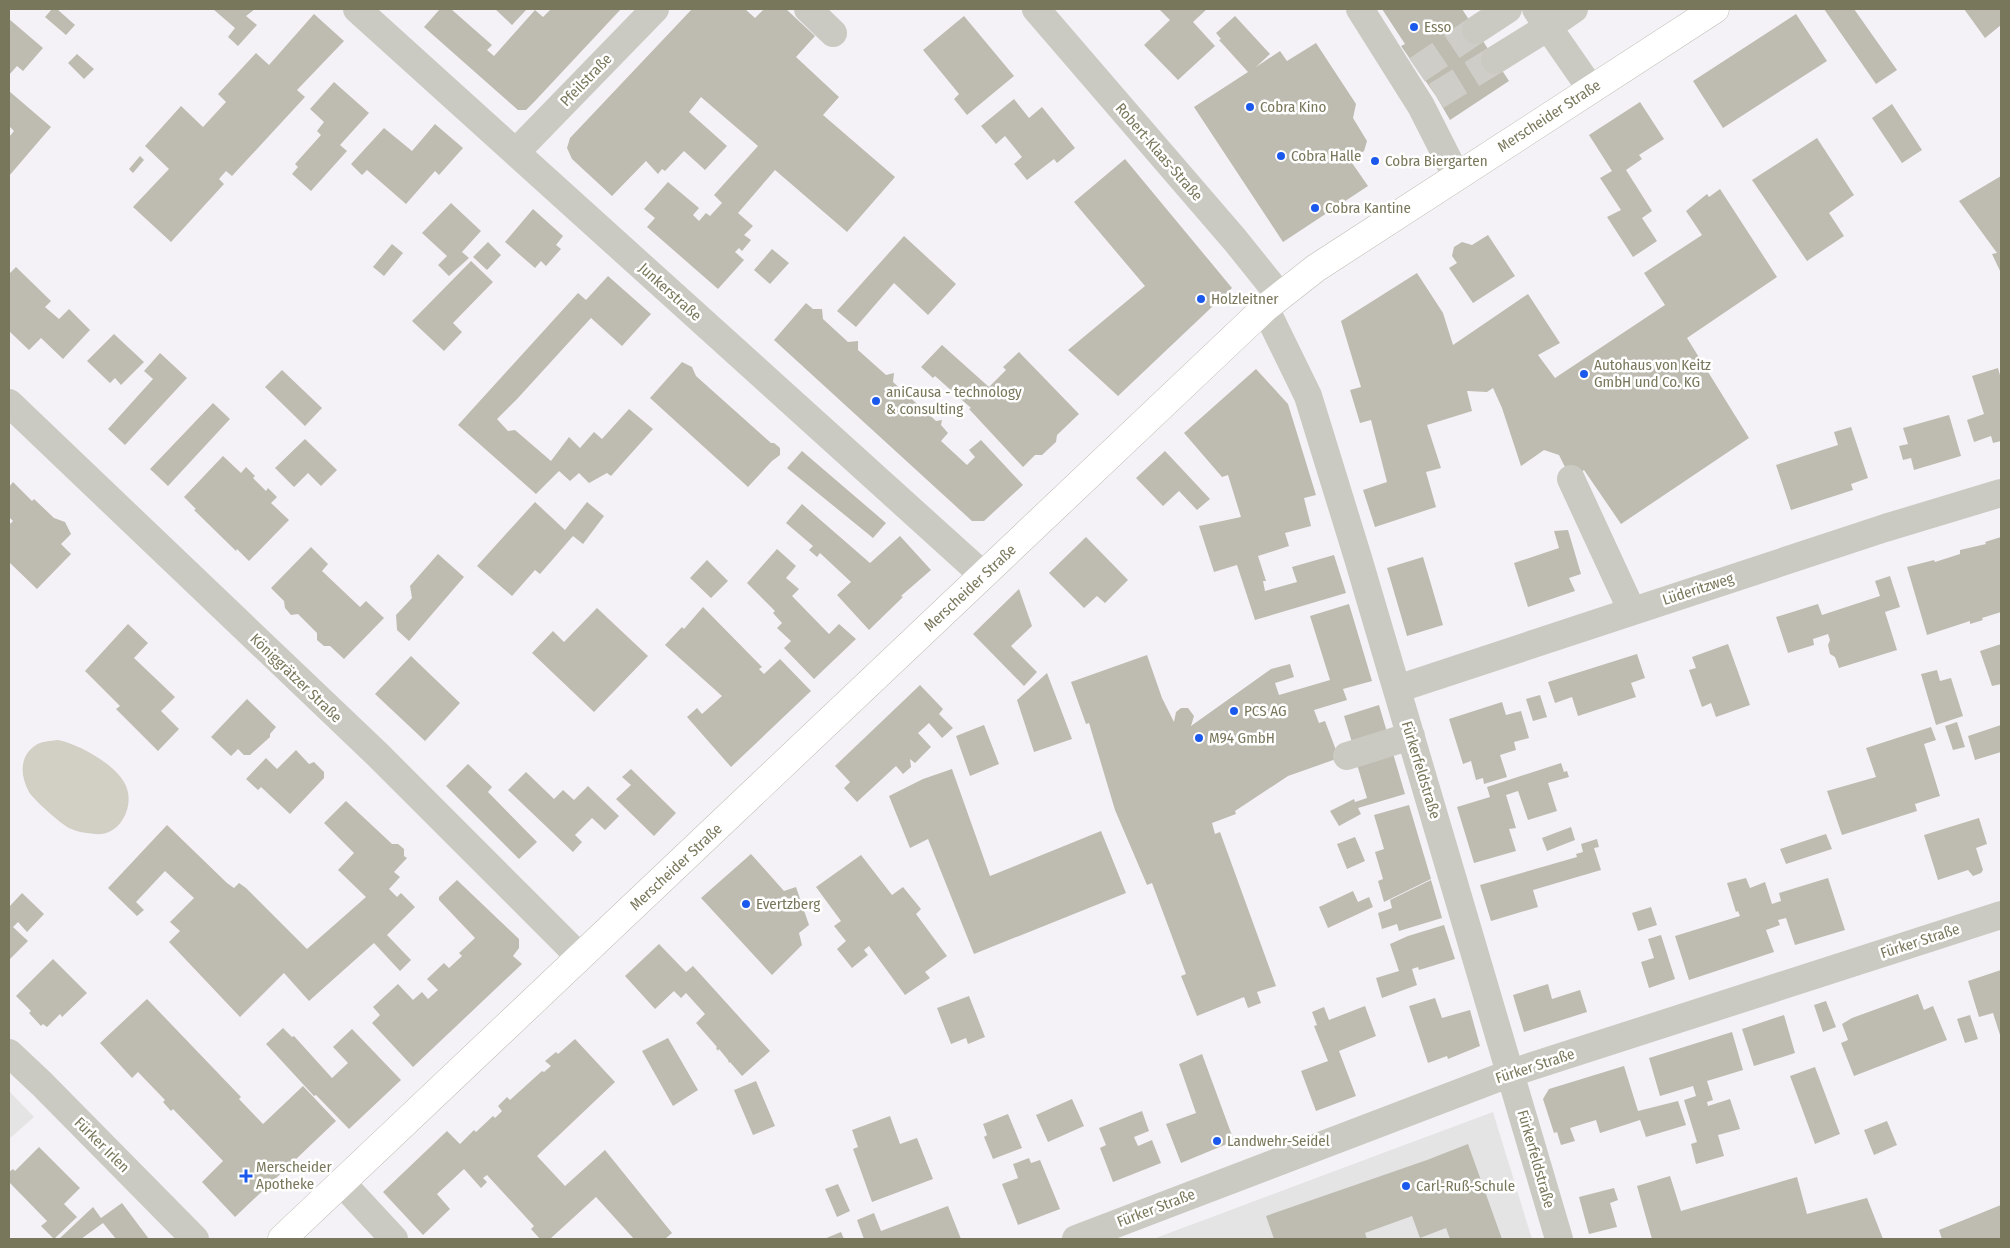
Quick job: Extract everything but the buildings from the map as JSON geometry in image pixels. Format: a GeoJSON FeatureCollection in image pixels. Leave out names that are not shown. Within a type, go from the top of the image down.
{"type":"FeatureCollection","features":[{"type":"Feature","properties":{"kind":"main road","name":"Merscheider Straße"},"geometry":{"type":"LineString","coordinates":[[282,1239],[1272,302],[1316,268],[1715,9]]}},
{"type":"Feature","properties":{"kind":"street","name":"Junkerstraße"},"geometry":{"type":"LineString","coordinates":[[357,9],[983,575]]}},
{"type":"Feature","properties":{"kind":"street","name":"Pfeilstraße"},"geometry":{"type":"LineString","coordinates":[[516,152],[655,9]]}},
{"type":"Feature","properties":{"kind":"street"},"geometry":{"type":"LineString","coordinates":[[808,9],[833,33]]}},
{"type":"Feature","properties":{"kind":"street"},"geometry":{"type":"LineString","coordinates":[[1360,9],[1411,74],[1428,101],[1457,176]]}},
{"type":"Feature","properties":{"kind":"street"},"geometry":{"type":"LineString","coordinates":[[1476,30],[1508,9]]}},
{"type":"Feature","properties":{"kind":"street"},"geometry":{"type":"LineString","coordinates":[[1495,60],[1542,18],[1574,9]]}},
{"type":"Feature","properties":{"kind":"street","name":"Robert-Klaas-Straße"},"geometry":{"type":"LineString","coordinates":[[1042,11],[1216,219],[1272,302]]}},
{"type":"Feature","properties":{"kind":"street"},"geometry":{"type":"LineString","coordinates":[[1542,18],[1591,89]]}},
{"type":"Feature","properties":{"kind":"street","name":"Fürkerfeldstraße"},"geometry":{"type":"LineString","coordinates":[[1272,302],[1308,396],[1411,736],[1559,1239]]}},
{"type":"Feature","properties":{"kind":"street","name":"Königgrätzer Straße"},"geometry":{"type":"LineString","coordinates":[[9,403],[372,750],[580,957]]}},
{"type":"Feature","properties":{"kind":"street"},"geometry":{"type":"LineString","coordinates":[[1571,479],[1632,611]]}},
{"type":"Feature","properties":{"kind":"street","name":"Lüderitzweg"},"geometry":{"type":"LineString","coordinates":[[1396,688],[2001,492]]}},
{"type":"Feature","properties":{"kind":"street"},"geometry":{"type":"LineString","coordinates":[[1347,756],[1411,736]]}},
{"type":"Feature","properties":{"kind":"street","name":"Fürker Straße"},"geometry":{"type":"LineString","coordinates":[[1076,1239],[1511,1073],[2001,915]]}},
{"type":"Feature","properties":{"kind":"street","name":"Fürker Irlen"},"geometry":{"type":"LineString","coordinates":[[9,1053],[195,1239]]}},
{"type":"Feature","properties":{"kind":"street"},"geometry":{"type":"LineString","coordinates":[[342,1182],[394,1239]]}},
{"type":"Feature","properties":{"kind":"shaded area"},"geometry":{"type":"Polygon","coordinates":[[[58,740],[85,750],[104,761],[124,782],[128,790],[127,808],[124,817],[112,830],[95,834],[69,828],[47,811],[29,792],[23,773],[26,755],[38,744],[58,740]]]}},
{"type":"Feature","properties":{"kind":"shaded area"},"geometry":{"type":"Polygon","coordinates":[[[9,1091],[34,1117],[9,1139],[9,1091]]]}},
{"type":"Feature","properties":{"kind":"shaded area","name":"Carl-Ruß-Schule"},"geometry":{"type":"Polygon","coordinates":[[[1493,1112],[1532,1239],[1153,1239],[1407,1144],[1493,1112]]]}},
{"type":"Feature","properties":{"kind":"tunnel"},"geometry":{"type":"LineString","coordinates":[[1417,70],[1476,30]]}},
{"type":"Feature","properties":{"kind":"tunnel"},"geometry":{"type":"LineString","coordinates":[[1436,96],[1495,60]]}},
{"type":"Feature","properties":{"kind":"place","name":"Esso"},"geometry":{"type":"Point","coordinates":[1414,27]}},
{"type":"Feature","properties":{"kind":"place","name":"Cobra Kino"},"geometry":{"type":"Point","coordinates":[1250,107]}},
{"type":"Feature","properties":{"kind":"place","name":"Cobra Halle"},"geometry":{"type":"Point","coordinates":[1281,156]}},
{"type":"Feature","properties":{"kind":"place","name":"Cobra Biergarten"},"geometry":{"type":"Point","coordinates":[1375,161]}},
{"type":"Feature","properties":{"kind":"place","name":"Cobra Kantine"},"geometry":{"type":"Point","coordinates":[1315,208]}},
{"type":"Feature","properties":{"kind":"place","name":"Holzleitner"},"geometry":{"type":"Point","coordinates":[1201,299]}},
{"type":"Feature","properties":{"kind":"place","name":"Autohaus von Keitz GmbH und Co. KG"},"geometry":{"type":"Point","coordinates":[1584,374]}},
{"type":"Feature","properties":{"kind":"place","name":"aniCausa - technology & consulting"},"geometry":{"type":"Point","coordinates":[876,401]}},
{"type":"Feature","properties":{"kind":"place","name":"PCS AG"},"geometry":{"type":"Point","coordinates":[1234,711]}},
{"type":"Feature","properties":{"kind":"place","name":"M94 GmbH"},"geometry":{"type":"Point","coordinates":[1199,738]}},
{"type":"Feature","properties":{"kind":"place","name":"Evertzberg"},"geometry":{"type":"Point","coordinates":[746,904]}},
{"type":"Feature","properties":{"kind":"place","name":"Landwehr-Seidel"},"geometry":{"type":"Point","coordinates":[1217,1141]}},
{"type":"Feature","properties":{"kind":"place","name":"Merscheider Apotheke"},"geometry":{"type":"Point","coordinates":[246,1176]}},
{"type":"Feature","properties":{"kind":"place","name":"Carl-Ruß-Schule"},"geometry":{"type":"Point","coordinates":[1406,1186]}}]}
